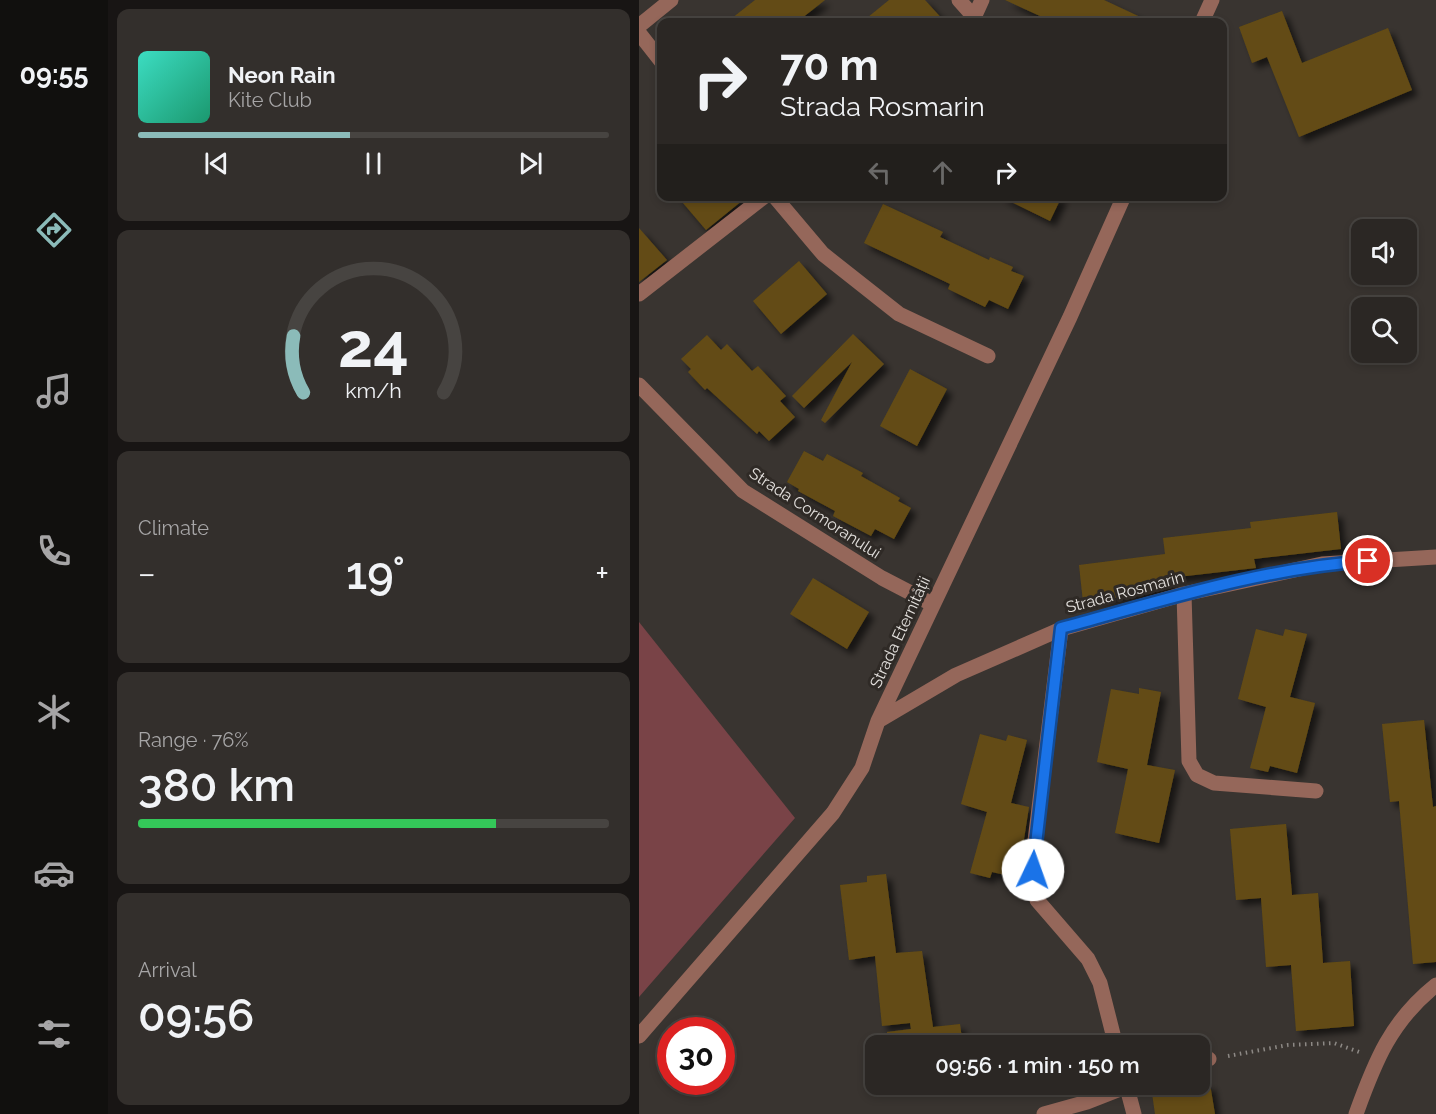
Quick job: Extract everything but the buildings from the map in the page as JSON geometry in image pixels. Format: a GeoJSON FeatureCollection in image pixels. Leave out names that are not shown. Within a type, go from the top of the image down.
{"type":"FeatureCollection","features":[{"type":"Feature","properties":{"kind":"street"},"geometry":{"type":"LineString","coordinates":[[639,26],[671,0]]}},
{"type":"Feature","properties":{"kind":"street"},"geometry":{"type":"LineString","coordinates":[[959,0],[972,18]]}},
{"type":"Feature","properties":{"kind":"street"},"geometry":{"type":"LineString","coordinates":[[975,18],[983,0]]}},
{"type":"Feature","properties":{"kind":"street"},"geometry":{"type":"LineString","coordinates":[[1204,18],[1212,0]]}},
{"type":"Feature","properties":{"kind":"street"},"geometry":{"type":"LineString","coordinates":[[639,33],[657,56]]}},
{"type":"Feature","properties":{"kind":"street"},"geometry":{"type":"LineString","coordinates":[[639,294],[759,201]]}},
{"type":"Feature","properties":{"kind":"street"},"geometry":{"type":"LineString","coordinates":[[778,201],[823,254],[899,314],[988,356]]}},
{"type":"Feature","properties":{"kind":"street","name":"Strada Eternității"},"geometry":{"type":"LineString","coordinates":[[639,1036],[833,813],[862,768],[878,721],[1029,404],[1122,201]]}},
{"type":"Feature","properties":{"kind":"street","name":"Strada Cormoranului"},"geometry":{"type":"LineString","coordinates":[[639,385],[743,491],[873,573],[932,604]]}},
{"type":"Feature","properties":{"kind":"street","name":"Strada Rosmarin"},"geometry":{"type":"LineString","coordinates":[[878,721],[956,675],[1061,628],[1184,594],[1322,564],[1436,557]]}},
{"type":"Feature","properties":{"kind":"street"},"geometry":{"type":"LineString","coordinates":[[1184,594],[1189,761],[1197,775],[1214,783],[1316,791]]}},
{"type":"Feature","properties":{"kind":"street"},"geometry":{"type":"LineString","coordinates":[[1061,628],[1033,857],[1034,883],[1037,900],[1092,967],[1100,983],[1113,1035]]}},
{"type":"Feature","properties":{"kind":"street"},"geometry":{"type":"LineString","coordinates":[[1356,1114],[1377,1058],[1413,1004],[1436,985]]}},
{"type":"Feature","properties":{"kind":"street"},"geometry":{"type":"LineString","coordinates":[[1044,1114],[1102,1095]]}},
{"type":"Feature","properties":{"kind":"street"},"geometry":{"type":"LineString","coordinates":[[1131,1095],[1134,1114]]}},
{"type":"Feature","properties":{"kind":"path"},"geometry":{"type":"LineString","coordinates":[[1210,1059],[1288,1045],[1334,1043],[1377,1058]]}},
{"type":"Feature","properties":{"kind":"shaded area"},"geometry":{"type":"Polygon","coordinates":[[[639,622],[795,818],[639,997],[639,622]]]}},
{"type":"Feature","properties":{"kind":"route"},"geometry":{"type":"LineString","coordinates":[[1033,870],[1061,628],[1184,594],[1322,564],[1368,561]]}}]}
